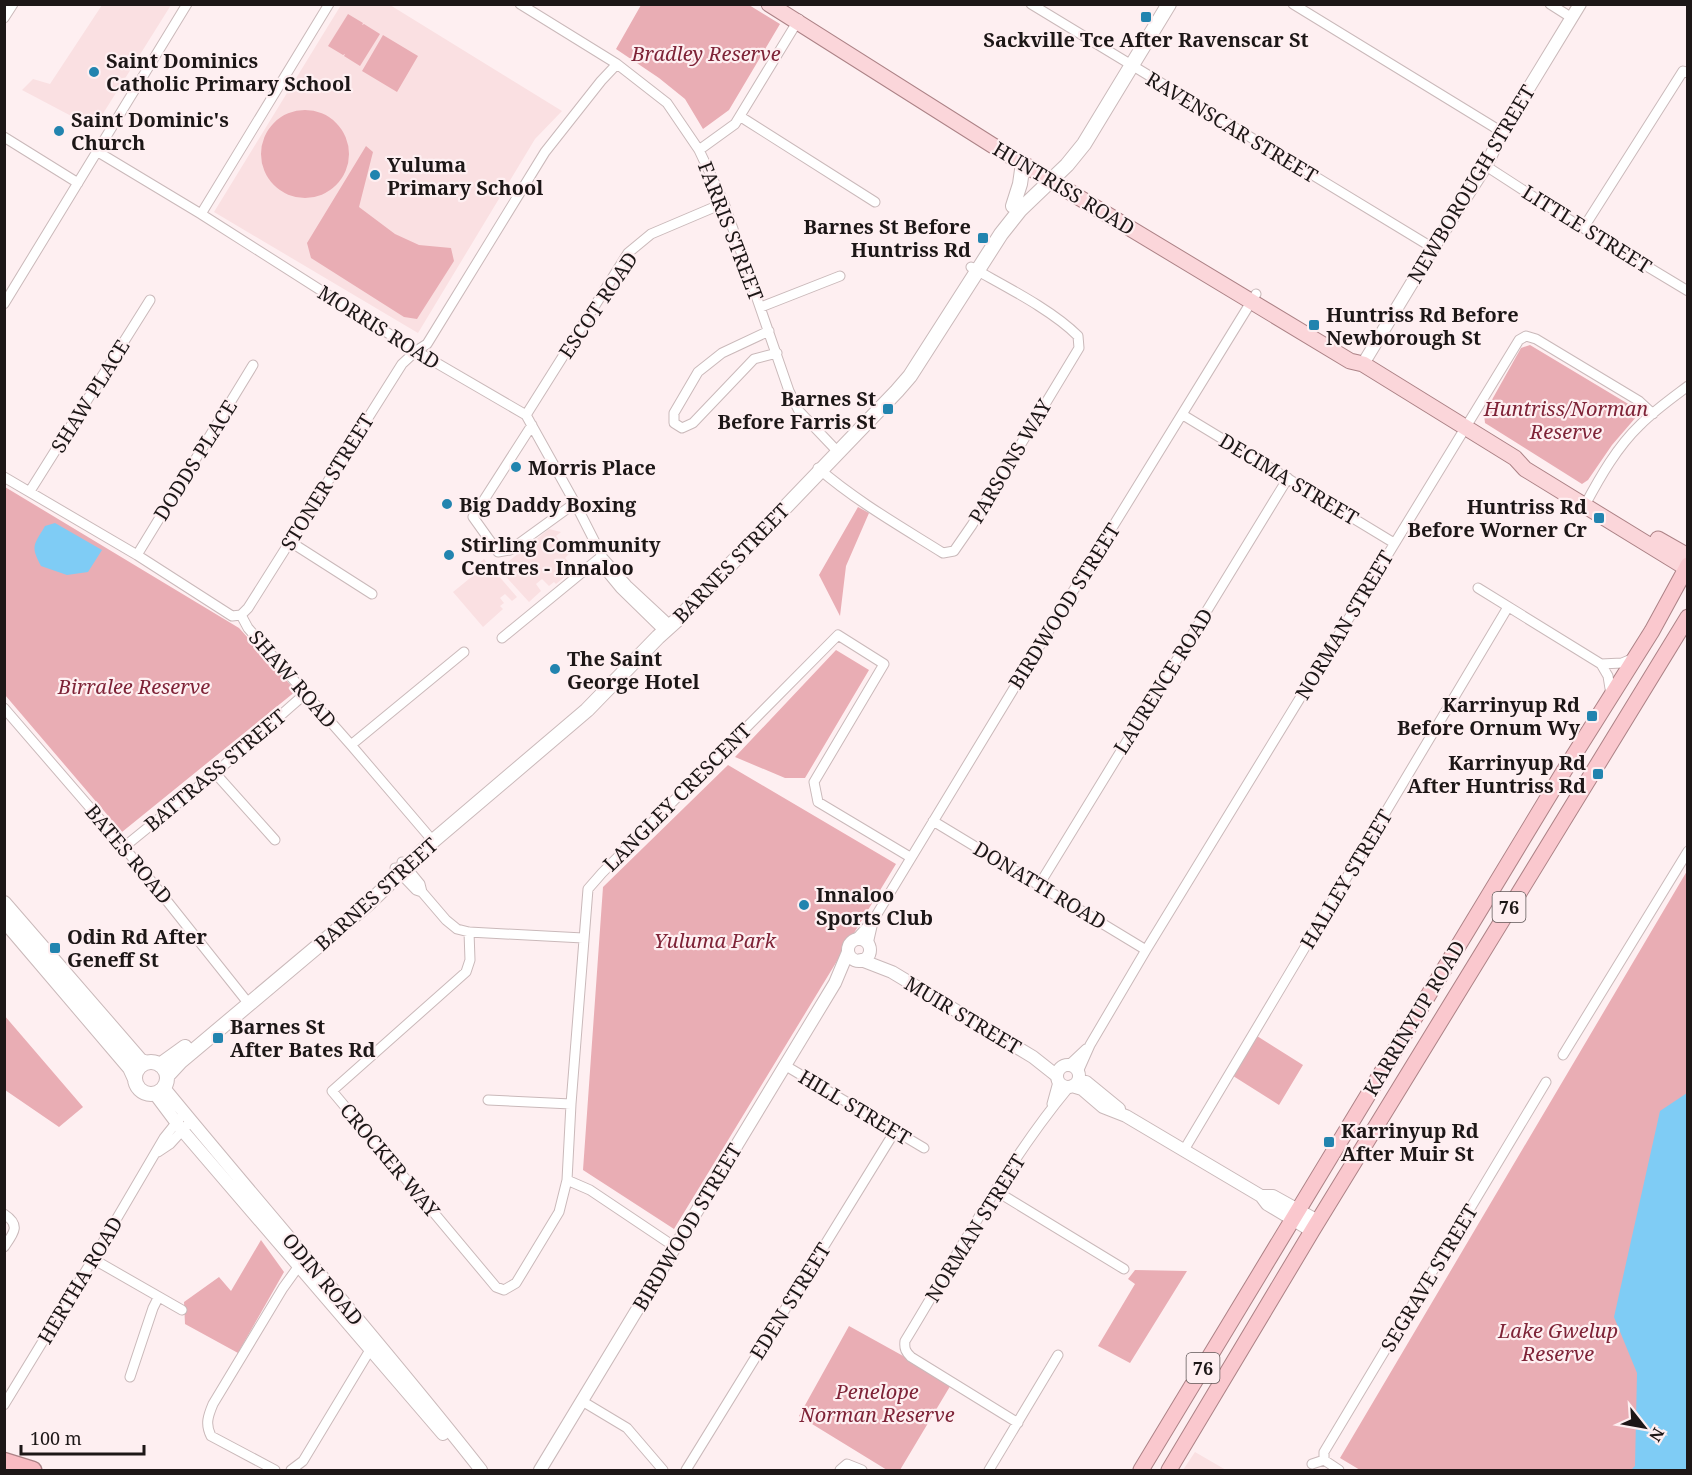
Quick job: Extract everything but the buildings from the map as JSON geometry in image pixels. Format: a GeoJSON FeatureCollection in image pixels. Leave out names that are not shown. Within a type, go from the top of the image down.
{"type":"FeatureCollection","features":[{"type":"Feature","properties":{"kind":"highway","name":"KARRINYUP ROAD"},"geometry":{"type":"LineString","coordinates":[[1141,1470],[1635,657],[1687,564]]}},
{"type":"Feature","properties":{"kind":"highway","name":"KARRINYUP ROAD"},"geometry":{"type":"LineString","coordinates":[[1169,1470],[1315,1226],[1688,616]]}},
{"type":"Feature","properties":{"kind":"highway"},"geometry":{"type":"LineString","coordinates":[[1564,771],[1585,783]]}},
{"type":"Feature","properties":{"kind":"highway"},"geometry":{"type":"LineString","coordinates":[[4,1461],[33,1470]]}},
{"type":"Feature","properties":{"kind":"main road","name":"HUNTRISS ROAD"},"geometry":{"type":"LineString","coordinates":[[769,4],[1254,298],[1350,361],[1363,364],[1466,427],[1515,458],[1525,469],[1587,502],[1687,564]]}},
{"type":"Feature","properties":{"kind":"main road","name":"HUNTRISS ROAD"},"geometry":{"type":"LineString","coordinates":[[778,4],[798,20],[1023,163],[1051,174]]}},
{"type":"Feature","properties":{"kind":"main road"},"geometry":{"type":"LineString","coordinates":[[1128,64],[1159,4]]}},
{"type":"Feature","properties":{"kind":"main road"},"geometry":{"type":"LineString","coordinates":[[1051,174],[1169,4]]}},
{"type":"Feature","properties":{"kind":"main road"},"geometry":{"type":"LineString","coordinates":[[1012,206],[1020,184],[1023,163]]}},
{"type":"Feature","properties":{"kind":"main road","name":"BARNES STREET"},"geometry":{"type":"LineString","coordinates":[[974,269],[994,229],[1012,206],[1051,174]]}},
{"type":"Feature","properties":{"kind":"main road","name":"BARNES STREET"},"geometry":{"type":"LineString","coordinates":[[161,1080],[175,1055],[247,1001],[401,867],[471,801],[584,703],[665,625],[836,450],[904,372],[974,269],[1051,174]]}},
{"type":"Feature","properties":{"kind":"main road"},"geometry":{"type":"LineString","coordinates":[[4,903],[140,1060],[145,1063],[155,1063],[161,1080]]}},
{"type":"Feature","properties":{"kind":"main road","name":"ODIN ROAD"},"geometry":{"type":"LineString","coordinates":[[4,920],[130,1068],[141,1091],[161,1080]]}},
{"type":"Feature","properties":{"kind":"main road"},"geometry":{"type":"LineString","coordinates":[[135,1079],[138,1070],[145,1063]]}},
{"type":"Feature","properties":{"kind":"street"},"geometry":{"type":"LineString","coordinates":[[4,18],[13,4]]}},
{"type":"Feature","properties":{"kind":"street"},"geometry":{"type":"LineString","coordinates":[[4,304],[187,4]]}},
{"type":"Feature","properties":{"kind":"street"},"geometry":{"type":"LineString","coordinates":[[201,214],[329,4]]}},
{"type":"Feature","properties":{"kind":"street","name":"FARRIS STREET"},"geometry":{"type":"LineString","coordinates":[[520,4],[617,64],[667,103],[699,150],[724,203],[789,391],[800,411],[836,450]]}},
{"type":"Feature","properties":{"kind":"street","name":"RAVENSCAR STREET"},"geometry":{"type":"LineString","coordinates":[[1031,4],[1433,248]]}},
{"type":"Feature","properties":{"kind":"street"},"geometry":{"type":"LineString","coordinates":[[1293,4],[1502,132]]}},
{"type":"Feature","properties":{"kind":"street"},"geometry":{"type":"LineString","coordinates":[[1550,4],[1572,18]]}},
{"type":"Feature","properties":{"kind":"street","name":"NEWBOROUGH STREET"},"geometry":{"type":"LineString","coordinates":[[1363,364],[1486,166],[1502,132],[1580,4]]}},
{"type":"Feature","properties":{"kind":"street"},"geometry":{"type":"LineString","coordinates":[[699,150],[727,131],[741,117],[798,20]]}},
{"type":"Feature","properties":{"kind":"street","name":"STONER STREET"},"geometry":{"type":"LineString","coordinates":[[242,615],[402,364],[427,344],[545,152],[617,64]]}},
{"type":"Feature","properties":{"kind":"street"},"geometry":{"type":"LineString","coordinates":[[1584,227],[1683,70],[1688,73]]}},
{"type":"Feature","properties":{"kind":"street"},"geometry":{"type":"LineString","coordinates":[[741,117],[875,202]]}},
{"type":"Feature","properties":{"kind":"street"},"geometry":{"type":"LineString","coordinates":[[4,137],[78,183]]}},
{"type":"Feature","properties":{"kind":"street","name":"MORRIS ROAD"},"geometry":{"type":"LineString","coordinates":[[98,152],[201,214],[416,351],[526,415],[575,503],[602,556],[606,571],[613,580],[665,625]]}},
{"type":"Feature","properties":{"kind":"street","name":"LITTLE STREET"},"geometry":{"type":"LineString","coordinates":[[1486,166],[1686,288]]}},
{"type":"Feature","properties":{"kind":"street","name":"ESCOT ROAD"},"geometry":{"type":"LineString","coordinates":[[526,415],[628,253],[651,234],[724,203]]}},
{"type":"Feature","properties":{"kind":"street","name":"PARSONS WAY"},"geometry":{"type":"LineString","coordinates":[[818,468],[836,484],[943,553],[954,551],[1079,348],[1078,336],[1070,328],[1017,293],[974,269]]}},
{"type":"Feature","properties":{"kind":"street"},"geometry":{"type":"LineString","coordinates":[[761,307],[840,276]]}},
{"type":"Feature","properties":{"kind":"street","name":"BIRDWOOD STREET"},"geometry":{"type":"LineString","coordinates":[[540,1470],[835,983],[860,951],[874,919],[910,857],[1254,298]]}},
{"type":"Feature","properties":{"kind":"street","name":"SHAW PLACE"},"geometry":{"type":"LineString","coordinates":[[30,491],[150,300]]}},
{"type":"Feature","properties":{"kind":"street"},"geometry":{"type":"LineString","coordinates":[[769,331],[722,354],[699,372],[674,413],[674,423],[682,428],[693,423],[754,359],[777,353]]}},
{"type":"Feature","properties":{"kind":"street","name":"NORMAN STREET"},"geometry":{"type":"LineString","coordinates":[[1018,1423],[911,1357],[905,1350],[905,1341],[996,1191],[1090,1045],[1519,340],[1526,336],[1536,339],[1630,395],[1653,414]]}},
{"type":"Feature","properties":{"kind":"street","name":"DODDS PLACE"},"geometry":{"type":"LineString","coordinates":[[137,555],[253,365]]}},
{"type":"Feature","properties":{"kind":"street"},"geometry":{"type":"LineString","coordinates":[[1587,502],[1628,437],[1688,386]]}},
{"type":"Feature","properties":{"kind":"street","name":"DECIMA STREET"},"geometry":{"type":"LineString","coordinates":[[1183,415],[1394,543]]}},
{"type":"Feature","properties":{"kind":"street"},"geometry":{"type":"LineString","coordinates":[[532,425],[473,518],[498,552],[510,550],[575,503]]}},
{"type":"Feature","properties":{"kind":"street","name":"SHAW ROAD"},"geometry":{"type":"LineString","coordinates":[[4,477],[137,555],[232,616],[242,615],[248,628],[431,839]]}},
{"type":"Feature","properties":{"kind":"street","name":"LAURENCE ROAD"},"geometry":{"type":"LineString","coordinates":[[1039,885],[1288,478]]}},
{"type":"Feature","properties":{"kind":"street"},"geometry":{"type":"LineString","coordinates":[[289,541],[372,594]]}},
{"type":"Feature","properties":{"kind":"street"},"geometry":{"type":"LineString","coordinates":[[502,638],[602,556]]}},
{"type":"Feature","properties":{"kind":"street"},"geometry":{"type":"LineString","coordinates":[[1478,588],[1601,664],[1608,676],[1611,696]]}},
{"type":"Feature","properties":{"kind":"street","name":"HALLEY STREET"},"geometry":{"type":"LineString","coordinates":[[1184,1150],[1508,607]]}},
{"type":"Feature","properties":{"kind":"street","name":"LANGLEY CRESCENT"},"geometry":{"type":"LineString","coordinates":[[496,1287],[504,1290],[516,1283],[559,1212],[567,1180],[588,889],[610,864],[838,635],[884,663],[814,782],[818,802],[910,857]]}},
{"type":"Feature","properties":{"kind":"street"},"geometry":{"type":"LineString","coordinates":[[351,745],[464,652]]}},
{"type":"Feature","properties":{"kind":"street"},"geometry":{"type":"LineString","coordinates":[[1601,664],[1622,663],[1635,657]]}},
{"type":"Feature","properties":{"kind":"street","name":"BATTRASS STREET"},"geometry":{"type":"LineString","coordinates":[[124,847],[215,773],[306,693]]}},
{"type":"Feature","properties":{"kind":"street","name":"BATES ROAD"},"geometry":{"type":"LineString","coordinates":[[4,708],[124,847],[247,1001]]}},
{"type":"Feature","properties":{"kind":"street"},"geometry":{"type":"LineString","coordinates":[[215,773],[275,840]]}},
{"type":"Feature","properties":{"kind":"street","name":"DONATTI ROAD"},"geometry":{"type":"LineString","coordinates":[[933,822],[1146,950]]}},
{"type":"Feature","properties":{"kind":"street"},"geometry":{"type":"LineString","coordinates":[[1563,1054],[1688,851]]}},
{"type":"Feature","properties":{"kind":"street"},"geometry":{"type":"LineString","coordinates":[[401,867],[416,890],[422,892],[446,920],[457,929],[469,932],[583,938]]}},
{"type":"Feature","properties":{"kind":"street","name":"CROCKER WAY"},"geometry":{"type":"LineString","coordinates":[[469,932],[470,960],[466,972],[332,1091],[496,1287]]}},
{"type":"Feature","properties":{"kind":"street","name":"MUIR STREET"},"geometry":{"type":"LineString","coordinates":[[860,951],[1033,1058],[1068,1076],[1103,1107],[1126,1116],[1261,1196],[1273,1196],[1295,1215],[1315,1226]]}},
{"type":"Feature","properties":{"kind":"street","name":"HILL STREET"},"geometry":{"type":"LineString","coordinates":[[786,1066],[924,1148]]}},
{"type":"Feature","properties":{"kind":"street","name":"ODIN ROAD"},"geometry":{"type":"LineString","coordinates":[[161,1080],[184,1122],[376,1350],[472,1470]]}},
{"type":"Feature","properties":{"kind":"street","name":"SEGRAVE STREET"},"geometry":{"type":"LineString","coordinates":[[1324,1460],[1324,1452],[1546,1082]]}},
{"type":"Feature","properties":{"kind":"street"},"geometry":{"type":"LineString","coordinates":[[488,1100],[571,1104]]}},
{"type":"Feature","properties":{"kind":"street","name":"HERTHA ROAD"},"geometry":{"type":"LineString","coordinates":[[4,1405],[164,1138],[184,1122]]}},
{"type":"Feature","properties":{"kind":"street","name":"EDEN STREET"},"geometry":{"type":"LineString","coordinates":[[686,1470],[895,1131]]}},
{"type":"Feature","properties":{"kind":"street"},"geometry":{"type":"LineString","coordinates":[[567,1180],[590,1190],[675,1247]]}},
{"type":"Feature","properties":{"kind":"street"},"geometry":{"type":"LineString","coordinates":[[996,1191],[1124,1269]]}},
{"type":"Feature","properties":{"kind":"street"},"geometry":{"type":"LineString","coordinates":[[4,1214],[12,1219],[14,1233],[4,1247]]}},
{"type":"Feature","properties":{"kind":"street"},"geometry":{"type":"LineString","coordinates":[[93,1259],[182,1310]]}},
{"type":"Feature","properties":{"kind":"street"},"geometry":{"type":"LineString","coordinates":[[275,1470],[211,1436],[207,1428],[208,1417],[213,1404],[279,1297],[305,1265]]}},
{"type":"Feature","properties":{"kind":"street"},"geometry":{"type":"LineString","coordinates":[[130,1377],[158,1298]]}},
{"type":"Feature","properties":{"kind":"street"},"geometry":{"type":"LineString","coordinates":[[291,1470],[303,1461],[357,1371],[376,1350]]}},
{"type":"Feature","properties":{"kind":"street","name":"ODIN ROAD"},"geometry":{"type":"LineString","coordinates":[[376,1350],[481,1470]]}},
{"type":"Feature","properties":{"kind":"street"},"geometry":{"type":"LineString","coordinates":[[989,1470],[1058,1355]]}},
{"type":"Feature","properties":{"kind":"street"},"geometry":{"type":"LineString","coordinates":[[582,1401],[627,1428],[663,1470]]}},
{"type":"Feature","properties":{"kind":"street"},"geometry":{"type":"LineString","coordinates":[[1312,1464],[1324,1460],[1339,1470]]}},
{"type":"Feature","properties":{"kind":"street"},"geometry":{"type":"LineString","coordinates":[[840,1470],[847,1464],[862,1470]]}},
{"type":"Feature","properties":{"kind":"shaded area","name":"Saint Dominics Catholic Primary School"},"geometry":{"type":"Polygon","coordinates":[[[102,5],[171,5],[94,128],[22,90],[33,79],[50,84],[102,5]]]}},
{"type":"Feature","properties":{"kind":"shaded area","name":"Yuluma Primary School"},"geometry":{"type":"Polygon","coordinates":[[[341,5],[390,5],[562,111],[535,139],[418,333],[214,212],[341,5]]]}},
{"type":"Feature","properties":{"kind":"shaded area"},"geometry":{"type":"Polygon","coordinates":[[[549,529],[561,532],[556,536],[564,546],[567,544],[571,552],[565,558],[574,569],[556,584],[554,582],[549,586],[542,579],[536,584],[541,591],[529,602],[499,569],[549,529]]]}},
{"type":"Feature","properties":{"kind":"shaded area"},"geometry":{"type":"Polygon","coordinates":[[[484,559],[517,597],[512,601],[505,594],[500,598],[504,603],[500,606],[503,609],[483,627],[453,592],[475,574],[471,569],[484,559]]]}},
{"type":"Feature","properties":{"kind":"shaded area"},"geometry":{"type":"Polygon","coordinates":[[[1195,1452],[1226,1470],[1183,1470],[1195,1452]]]}},
{"type":"Feature","properties":{"kind":"green space","name":"Bradley Reserve"},"geometry":{"type":"Polygon","coordinates":[[[641,5],[749,5],[780,24],[729,110],[703,129],[685,99],[616,49],[641,5]]]}},
{"type":"Feature","properties":{"kind":"green space"},"geometry":{"type":"Polygon","coordinates":[[[348,14],[363,23],[362,25],[380,34],[360,66],[344,56],[345,54],[328,46],[348,14]]]}},
{"type":"Feature","properties":{"kind":"green space"},"geometry":{"type":"Polygon","coordinates":[[[383,35],[418,56],[397,92],[362,71],[383,35]]]}},
{"type":"Feature","properties":{"kind":"green space"},"geometry":{"type":"Polygon","coordinates":[[[296,110],[314,110],[330,117],[342,129],[349,145],[349,163],[342,179],[330,191],[314,198],[296,198],[280,191],[268,179],[261,163],[261,145],[268,129],[280,117],[296,110]]]}},
{"type":"Feature","properties":{"kind":"green space"},"geometry":{"type":"Polygon","coordinates":[[[366,146],[373,152],[359,207],[395,234],[419,245],[451,248],[454,261],[417,319],[404,317],[311,258],[307,243],[366,146]]]}},
{"type":"Feature","properties":{"kind":"green space","name":"Huntriss/Norman Reserve"},"geometry":{"type":"Polygon","coordinates":[[[1530,345],[1635,408],[1637,416],[1612,445],[1588,480],[1582,484],[1485,423],[1484,414],[1521,348],[1530,345]]]}},
{"type":"Feature","properties":{"kind":"green space","name":"Birralee Reserve"},"geometry":{"type":"Polygon","coordinates":[[[5,487],[239,628],[296,691],[122,832],[5,695],[5,487]]]}},
{"type":"Feature","properties":{"kind":"green space"},"geometry":{"type":"Polygon","coordinates":[[[858,507],[869,513],[846,566],[840,616],[819,575],[858,507]]]}},
{"type":"Feature","properties":{"kind":"green space"},"geometry":{"type":"Polygon","coordinates":[[[836,650],[869,670],[805,778],[785,778],[735,757],[836,650]]]}},
{"type":"Feature","properties":{"kind":"green space","name":"Yuluma Park"},"geometry":{"type":"Polygon","coordinates":[[[728,765],[896,864],[674,1229],[583,1170],[603,887],[728,765]]]}},
{"type":"Feature","properties":{"kind":"green space","name":"Lake Gwelup Reserve"},"geometry":{"type":"Polygon","coordinates":[[[1687,871],[1687,1470],[1360,1470],[1340,1458],[1687,871]]]}},
{"type":"Feature","properties":{"kind":"green space"},"geometry":{"type":"Polygon","coordinates":[[[4,1015],[83,1107],[59,1127],[5,1090],[4,1015]]]}},
{"type":"Feature","properties":{"kind":"green space"},"geometry":{"type":"Polygon","coordinates":[[[1257,1036],[1303,1065],[1279,1105],[1230,1074],[1257,1036]]]}},
{"type":"Feature","properties":{"kind":"green space"},"geometry":{"type":"Polygon","coordinates":[[[261,1240],[284,1272],[238,1353],[185,1324],[184,1302],[219,1277],[231,1291],[261,1240]]]}},
{"type":"Feature","properties":{"kind":"green space"},"geometry":{"type":"Polygon","coordinates":[[[1135,1270],[1187,1271],[1130,1363],[1098,1346],[1135,1284],[1128,1279],[1135,1270]]]}},
{"type":"Feature","properties":{"kind":"green space","name":"Penelope Norman Reserve"},"geometry":{"type":"Polygon","coordinates":[[[849,1326],[952,1383],[900,1470],[887,1470],[799,1416],[849,1326]]]}},
{"type":"Feature","properties":{"kind":"water"},"geometry":{"type":"Polygon","coordinates":[[[55,523],[102,550],[88,572],[67,575],[41,566],[35,554],[36,542],[45,526],[55,523]]]}},
{"type":"Feature","properties":{"kind":"water"},"geometry":{"type":"Polygon","coordinates":[[[1687,1093],[1687,1470],[1631,1470],[1635,1466],[1637,1373],[1614,1317],[1660,1111],[1687,1093]]]}},
{"type":"Feature","properties":{"kind":"place","name":"Sackville Tce After Ravenscar St"},"geometry":{"type":"Point","coordinates":[1146,17]}},
{"type":"Feature","properties":{"kind":"place","name":"Saint Dominics Catholic Primary School"},"geometry":{"type":"Point","coordinates":[94,72]}},
{"type":"Feature","properties":{"kind":"place","name":"Saint Dominic's Church"},"geometry":{"type":"Point","coordinates":[59,131]}},
{"type":"Feature","properties":{"kind":"place","name":"Yuluma Primary School"},"geometry":{"type":"Point","coordinates":[375,175]}},
{"type":"Feature","properties":{"kind":"place","name":"Barnes St Before Huntriss Rd"},"geometry":{"type":"Point","coordinates":[983,238]}},
{"type":"Feature","properties":{"kind":"place","name":"Huntriss Rd Before Newborough St"},"geometry":{"type":"Point","coordinates":[1314,325]}},
{"type":"Feature","properties":{"kind":"place","name":"Barnes St Before Farris St"},"geometry":{"type":"Point","coordinates":[888,409]}},
{"type":"Feature","properties":{"kind":"place","name":"Morris Place"},"geometry":{"type":"Point","coordinates":[516,467]}},
{"type":"Feature","properties":{"kind":"place","name":"Big Daddy Boxing"},"geometry":{"type":"Point","coordinates":[447,504]}},
{"type":"Feature","properties":{"kind":"place","name":"Huntriss Rd Before Worner Cr"},"geometry":{"type":"Point","coordinates":[1599,518]}},
{"type":"Feature","properties":{"kind":"place","name":"Stirling Community Centres - Innaloo"},"geometry":{"type":"Point","coordinates":[449,555]}},
{"type":"Feature","properties":{"kind":"place","name":"The Saint George Hotel"},"geometry":{"type":"Point","coordinates":[555,669]}},
{"type":"Feature","properties":{"kind":"place","name":"Karrinyup Rd Before Ornum Wy"},"geometry":{"type":"Point","coordinates":[1592,716]}},
{"type":"Feature","properties":{"kind":"place","name":"Karrinyup Rd After Huntriss Rd"},"geometry":{"type":"Point","coordinates":[1598,774]}},
{"type":"Feature","properties":{"kind":"place","name":"Innaloo Sports Club"},"geometry":{"type":"Point","coordinates":[804,905]}},
{"type":"Feature","properties":{"kind":"place","name":"Odin Rd After Geneff St"},"geometry":{"type":"Point","coordinates":[55,948]}},
{"type":"Feature","properties":{"kind":"place","name":"Barnes St After Bates Rd"},"geometry":{"type":"Point","coordinates":[218,1038]}},
{"type":"Feature","properties":{"kind":"place","name":"Karrinyup Rd After Muir St"},"geometry":{"type":"Point","coordinates":[1329,1142]}}]}
